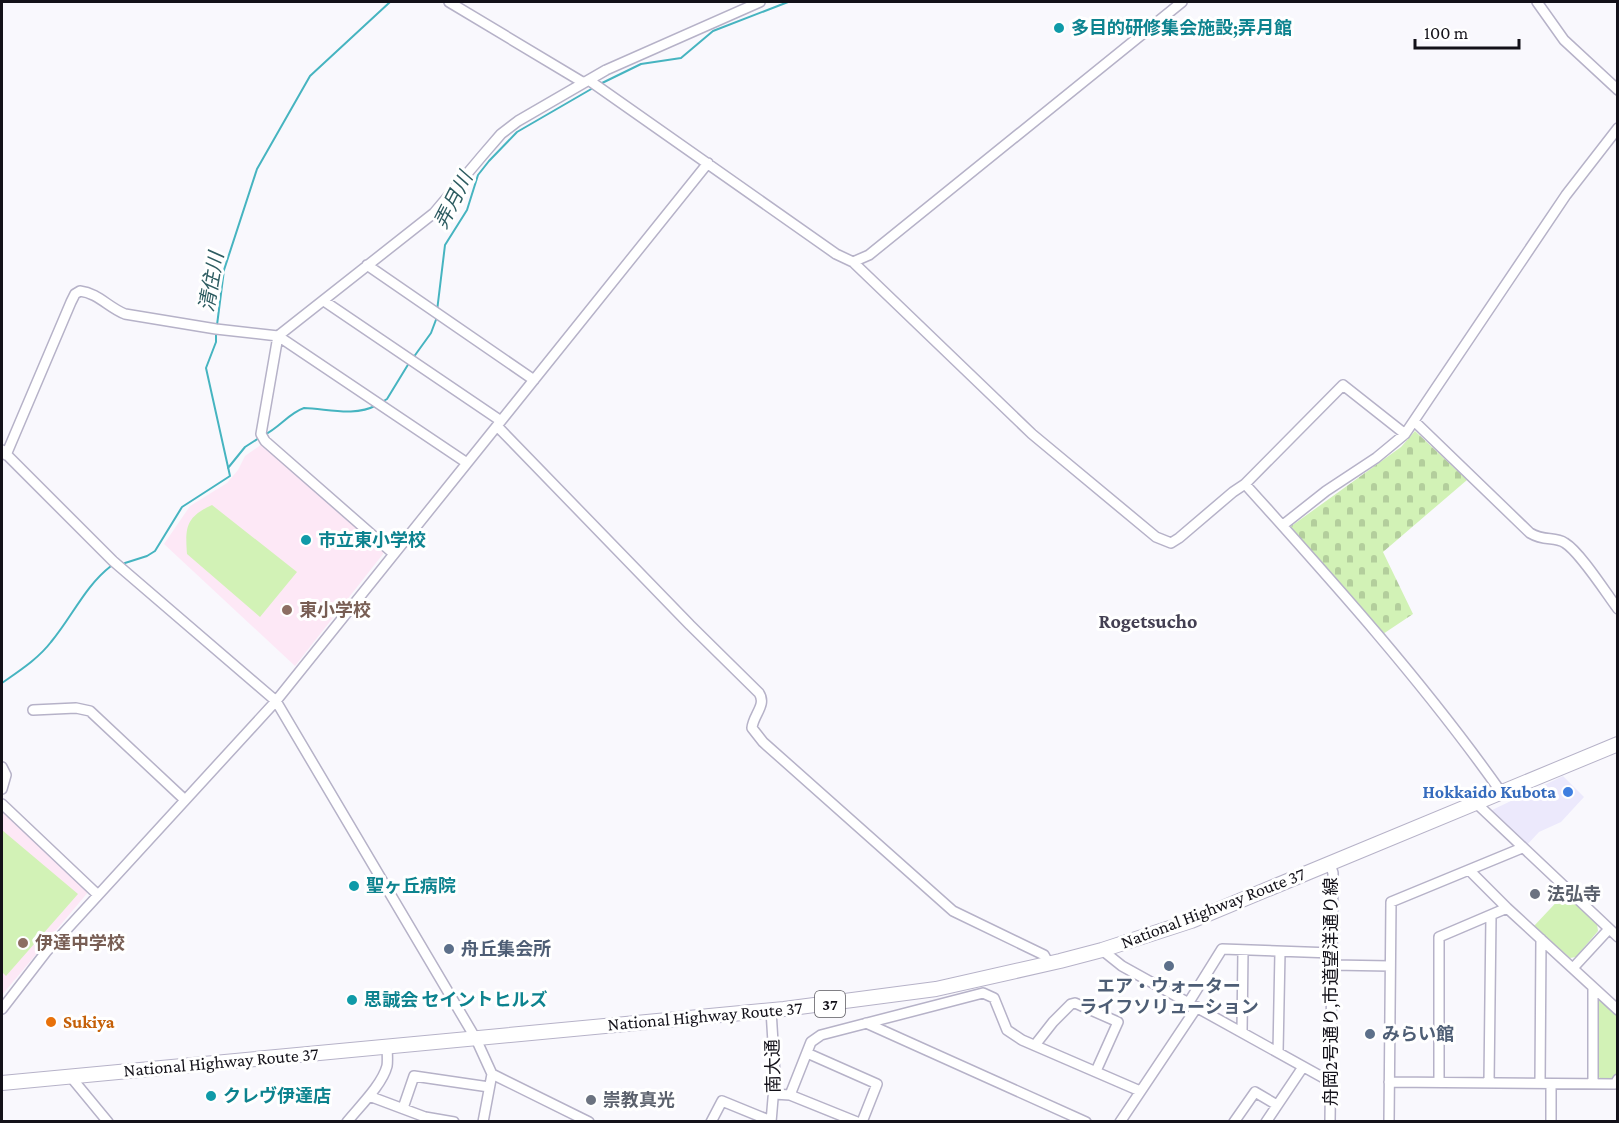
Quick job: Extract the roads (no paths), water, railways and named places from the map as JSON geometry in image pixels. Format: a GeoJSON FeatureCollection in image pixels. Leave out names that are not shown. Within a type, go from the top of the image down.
{"type":"FeatureCollection","features":[{"type":"Feature","properties":{"kind":"highway","name":"National Highway Route 37"},"geometry":{"type":"LineString","coordinates":[[2,1083],[387,1046],[476,1040],[839,1003],[936,989],[1102,950],[1191,921],[1617,744]]}},
{"type":"Feature","properties":{"kind":"street"},"geometry":{"type":"LineString","coordinates":[[449,2],[587,82],[708,163],[836,254],[852,262],[1032,434],[1156,537],[1171,543],[1245,484],[1343,385],[1405,434]]}},
{"type":"Feature","properties":{"kind":"street"},"geometry":{"type":"LineString","coordinates":[[394,554],[265,441],[261,434],[278,336],[434,213],[501,135],[518,121],[606,70],[760,2]]}},
{"type":"Feature","properties":{"kind":"street"},"geometry":{"type":"LineString","coordinates":[[852,262],[869,255],[1182,2]]}},
{"type":"Feature","properties":{"kind":"street"},"geometry":{"type":"LineString","coordinates":[[1537,2],[1564,40],[1617,90]]}},
{"type":"Feature","properties":{"kind":"street"},"geometry":{"type":"LineString","coordinates":[[1283,525],[1326,491],[1376,458],[1405,434],[1566,195],[1617,128]]}},
{"type":"Feature","properties":{"kind":"street"},"geometry":{"type":"LineString","coordinates":[[2,1009],[39,960],[276,701],[708,163]]}},
{"type":"Feature","properties":{"kind":"street"},"geometry":{"type":"LineString","coordinates":[[367,265],[534,380]]}},
{"type":"Feature","properties":{"kind":"street"},"geometry":{"type":"LineString","coordinates":[[2,466],[71,302],[75,294],[80,291],[98,296],[116,311],[125,314],[216,329],[278,336],[467,463]]}},
{"type":"Feature","properties":{"kind":"street"},"geometry":{"type":"LineString","coordinates":[[324,301],[412,360],[499,423],[690,625],[759,693],[762,703],[754,718],[752,728],[763,742],[953,911],[1044,955],[1049,964]]}},
{"type":"Feature","properties":{"kind":"street"},"geometry":{"type":"LineString","coordinates":[[1414,421],[1530,533],[1540,539],[1558,539],[1573,549],[1617,609]]}},
{"type":"Feature","properties":{"kind":"street"},"geometry":{"type":"LineString","coordinates":[[6,454],[112,561],[276,701],[476,1040],[492,1074],[483,1122]]}},
{"type":"Feature","properties":{"kind":"street"},"geometry":{"type":"LineString","coordinates":[[1245,484],[1283,525],[1432,701],[1472,750],[1501,792]]}},
{"type":"Feature","properties":{"kind":"street"},"geometry":{"type":"LineString","coordinates":[[33,710],[76,708],[90,711],[185,800]]}},
{"type":"Feature","properties":{"kind":"street"},"geometry":{"type":"LineString","coordinates":[[2,767],[6,775],[2,789]]}},
{"type":"Feature","properties":{"kind":"street"},"geometry":{"type":"LineString","coordinates":[[1475,802],[1617,937]]}},
{"type":"Feature","properties":{"kind":"street"},"geometry":{"type":"LineString","coordinates":[[2,804],[98,895]]}},
{"type":"Feature","properties":{"kind":"street"},"geometry":{"type":"LineString","coordinates":[[1389,1122],[1391,902],[1522,848]]}},
{"type":"Feature","properties":{"kind":"street","name":"舟岡2号通り,市道望洋通り線"},"geometry":{"type":"LineString","coordinates":[[1330,864],[1333,873],[1330,1122]]}},
{"type":"Feature","properties":{"kind":"street"},"geometry":{"type":"LineString","coordinates":[[1469,870],[1617,1010]]}},
{"type":"Feature","properties":{"kind":"street"},"geometry":{"type":"LineString","coordinates":[[1439,1082],[1439,937],[1507,908]]}},
{"type":"Feature","properties":{"kind":"street"},"geometry":{"type":"LineString","coordinates":[[1489,1082],[1491,916]]}},
{"type":"Feature","properties":{"kind":"street"},"geometry":{"type":"LineString","coordinates":[[1573,968],[1609,929]]}},
{"type":"Feature","properties":{"kind":"street"},"geometry":{"type":"LineString","coordinates":[[1540,1083],[1541,939]]}},
{"type":"Feature","properties":{"kind":"street"},"geometry":{"type":"LineString","coordinates":[[1120,1122],[1193,1005],[1222,949],[1332,953]]}},
{"type":"Feature","properties":{"kind":"street"},"geometry":{"type":"LineString","coordinates":[[1102,950],[1122,966],[1331,1083]]}},
{"type":"Feature","properties":{"kind":"street"},"geometry":{"type":"LineString","coordinates":[[1242,1032],[1243,950]]}},
{"type":"Feature","properties":{"kind":"street"},"geometry":{"type":"LineString","coordinates":[[1278,1053],[1280,952]]}},
{"type":"Feature","properties":{"kind":"street"},"geometry":{"type":"LineString","coordinates":[[1332,965],[1390,966]]}},
{"type":"Feature","properties":{"kind":"street"},"geometry":{"type":"LineString","coordinates":[[1593,988],[1593,1084]]}},
{"type":"Feature","properties":{"kind":"street"},"geometry":{"type":"LineString","coordinates":[[790,1095],[811,1042],[821,1035],[983,993],[994,998],[1007,1030],[1035,1045],[1140,1091]]}},
{"type":"Feature","properties":{"kind":"street"},"geometry":{"type":"LineString","coordinates":[[1035,1045],[1053,1022],[1071,1004],[1075,1003],[1118,1022],[1096,1071]]}},
{"type":"Feature","properties":{"kind":"street","name":"南大通"},"geometry":{"type":"LineString","coordinates":[[771,1010],[774,1094],[771,1121]]}},
{"type":"Feature","properties":{"kind":"street"},"geometry":{"type":"LineString","coordinates":[[866,1023],[1086,1122]]}},
{"type":"Feature","properties":{"kind":"street"},"geometry":{"type":"LineString","coordinates":[[347,1122],[369,1096],[387,1066],[387,1046]]}},
{"type":"Feature","properties":{"kind":"street"},"geometry":{"type":"LineString","coordinates":[[774,1094],[790,1095],[859,1122],[877,1083],[807,1053]]}},
{"type":"Feature","properties":{"kind":"street"},"geometry":{"type":"LineString","coordinates":[[1266,1122],[1303,1067]]}},
{"type":"Feature","properties":{"kind":"street"},"geometry":{"type":"LineString","coordinates":[[492,1074],[590,1122]]}},
{"type":"Feature","properties":{"kind":"street"},"geometry":{"type":"LineString","coordinates":[[70,1076],[108,1122]]}},
{"type":"Feature","properties":{"kind":"street"},"geometry":{"type":"LineString","coordinates":[[403,1108],[414,1076],[489,1087]]}},
{"type":"Feature","properties":{"kind":"street"},"geometry":{"type":"LineString","coordinates":[[1389,1082],[1615,1084],[1617,1079]]}},
{"type":"Feature","properties":{"kind":"street"},"geometry":{"type":"LineString","coordinates":[[1551,1084],[1551,1122]]}},
{"type":"Feature","properties":{"kind":"street"},"geometry":{"type":"LineString","coordinates":[[1234,1122],[1255,1092],[1277,1105]]}},
{"type":"Feature","properties":{"kind":"street"},"geometry":{"type":"LineString","coordinates":[[369,1096],[425,1117],[453,1122]]}},
{"type":"Feature","properties":{"kind":"street"},"geometry":{"type":"LineString","coordinates":[[711,1122],[722,1101],[771,1121]]}},
{"type":"Feature","properties":{"kind":"waterway","name":"清住川"},"geometry":{"type":"LineString","coordinates":[[217,325],[224,270],[257,169],[310,76],[390,2]]}},
{"type":"Feature","properties":{"kind":"waterway","name":"弄月川"},"geometry":{"type":"LineString","coordinates":[[598,85],[641,64],[681,58],[713,31],[788,2]]}},
{"type":"Feature","properties":{"kind":"waterway","name":"弄月川"},"geometry":{"type":"LineString","coordinates":[[437,311],[445,245],[467,210],[478,175],[517,132],[593,88]]}},
{"type":"Feature","properties":{"kind":"waterway","name":"弄月川"},"geometry":{"type":"LineString","coordinates":[[413,358],[431,333],[437,317]]}},
{"type":"Feature","properties":{"kind":"waterway","name":"清住川"},"geometry":{"type":"LineString","coordinates":[[125,563],[155,551],[182,507],[230,476],[206,368],[216,342],[216,331]]}},
{"type":"Feature","properties":{"kind":"waterway","name":"弄月川"},"geometry":{"type":"LineString","coordinates":[[382,402],[387,399],[409,363]]}},
{"type":"Feature","properties":{"kind":"waterway","name":"弄月川"},"geometry":{"type":"LineString","coordinates":[[264,435],[304,408],[359,411],[377,405]]}},
{"type":"Feature","properties":{"kind":"waterway","name":"弄月川"},"geometry":{"type":"LineString","coordinates":[[228,468],[245,447],[259,438]]}},
{"type":"Feature","properties":{"kind":"waterway","name":"清住川"},"geometry":{"type":"LineString","coordinates":[[2,683],[46,648],[94,583],[111,566]]}},
{"type":"Feature","properties":{"kind":"place","name":"多目的研修集会施設;弄月館"},"geometry":{"type":"Point","coordinates":[1059,28]}},
{"type":"Feature","properties":{"kind":"place","name":"市立東小学校"},"geometry":{"type":"Point","coordinates":[306,540]}},
{"type":"Feature","properties":{"kind":"place","name":"東小学校"},"geometry":{"type":"Point","coordinates":[287,610]}},
{"type":"Feature","properties":{"kind":"place","name":"Hokkaido Kubota"},"geometry":{"type":"Point","coordinates":[1568,792]}},
{"type":"Feature","properties":{"kind":"place","name":"聖ヶ丘病院"},"geometry":{"type":"Point","coordinates":[354,886]}},
{"type":"Feature","properties":{"kind":"place","name":"法弘寺"},"geometry":{"type":"Point","coordinates":[1535,894]}},
{"type":"Feature","properties":{"kind":"place","name":"伊達中学校"},"geometry":{"type":"Point","coordinates":[23,943]}},
{"type":"Feature","properties":{"kind":"place","name":"舟丘集会所"},"geometry":{"type":"Point","coordinates":[449,949]}},
{"type":"Feature","properties":{"kind":"place","name":"エア・ウォーター ライフソリューション"},"geometry":{"type":"Point","coordinates":[1169,966]}},
{"type":"Feature","properties":{"kind":"place","name":"思誠会 セイントヒルズ"},"geometry":{"type":"Point","coordinates":[352,1000]}},
{"type":"Feature","properties":{"kind":"place","name":"Sukiya"},"geometry":{"type":"Point","coordinates":[51,1022]}},
{"type":"Feature","properties":{"kind":"place","name":"みらい館"},"geometry":{"type":"Point","coordinates":[1370,1034]}},
{"type":"Feature","properties":{"kind":"place","name":"クレヴ伊達店"},"geometry":{"type":"Point","coordinates":[211,1096]}},
{"type":"Feature","properties":{"kind":"place","name":"崇教真光"},"geometry":{"type":"Point","coordinates":[591,1100]}},
{"type":"Feature","properties":{"kind":"district","name":"Rogetsucho"},"geometry":{"type":"Point","coordinates":[1148,621]}}]}
